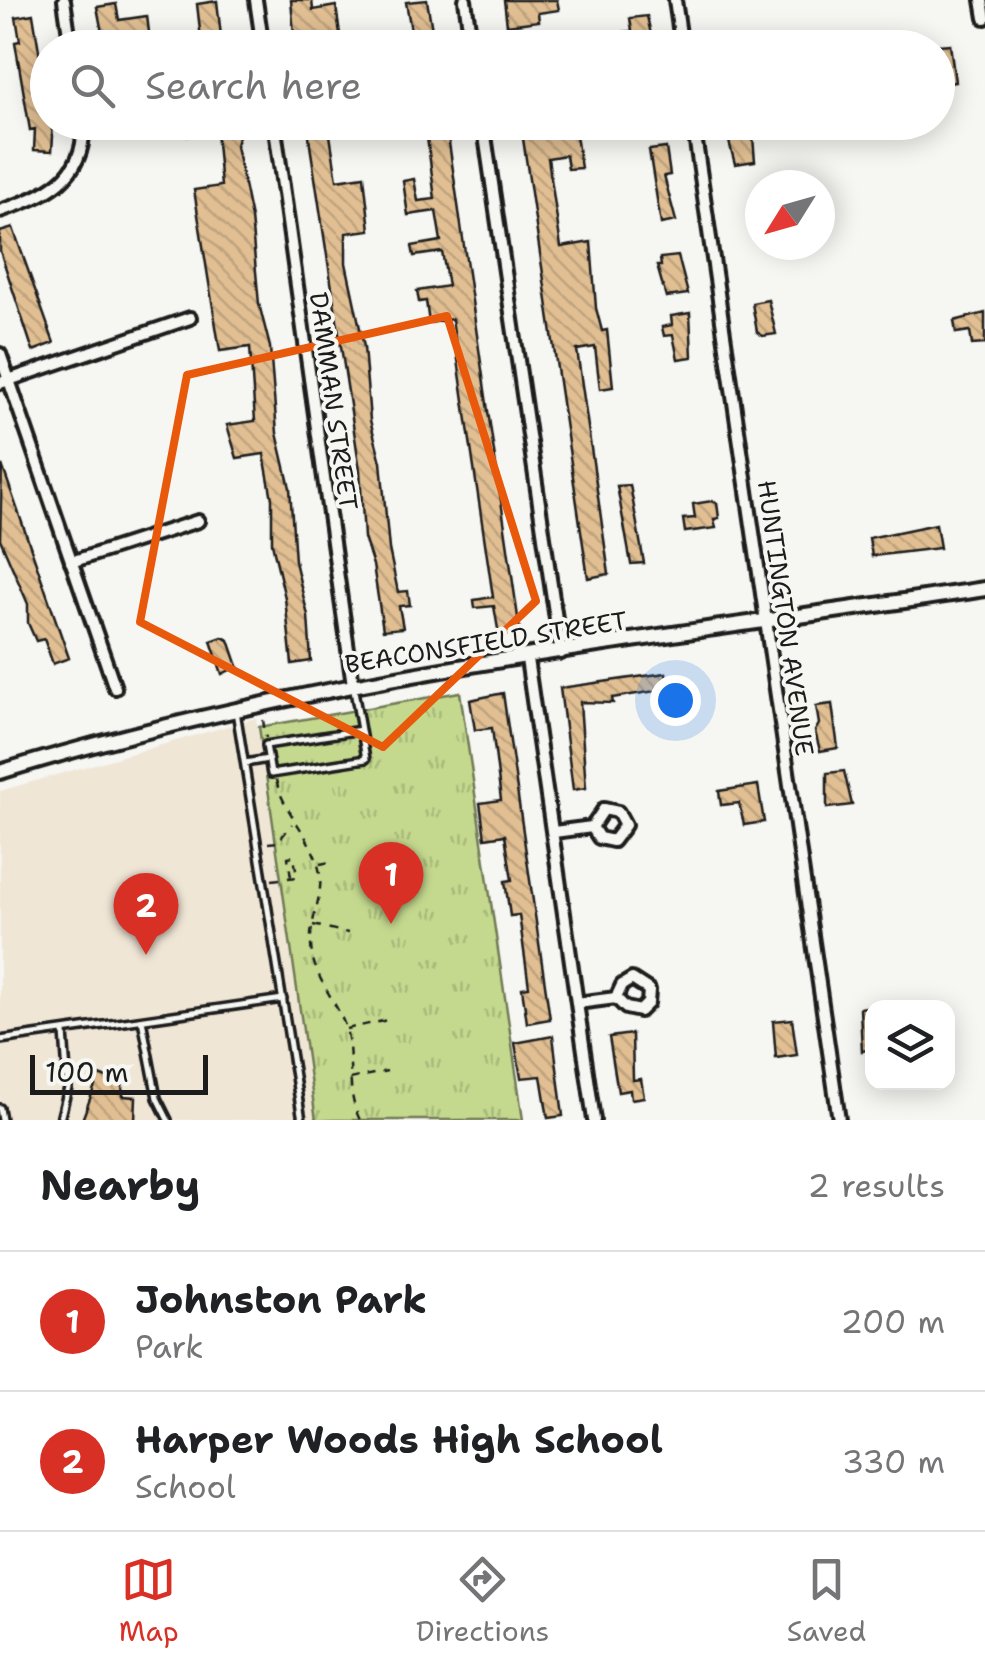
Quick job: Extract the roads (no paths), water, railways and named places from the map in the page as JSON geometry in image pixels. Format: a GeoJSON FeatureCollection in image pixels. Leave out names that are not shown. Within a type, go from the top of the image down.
{"type":"FeatureCollection","features":[{"type":"Feature","properties":{"kind":"street"},"geometry":{"type":"LineString","coordinates":[[64,0],[69,30]]}},
{"type":"Feature","properties":{"kind":"street"},"geometry":{"type":"LineString","coordinates":[[256,0],[260,30]]}},
{"type":"Feature","properties":{"kind":"street"},"geometry":{"type":"LineString","coordinates":[[465,0],[469,30]]}},
{"type":"Feature","properties":{"kind":"street"},"geometry":{"type":"LineString","coordinates":[[674,0],[679,30]]}},
{"type":"Feature","properties":{"kind":"street"},"geometry":{"type":"LineString","coordinates":[[982,0],[985,18]]}},
{"type":"Feature","properties":{"kind":"street"},"geometry":{"type":"LineString","coordinates":[[0,212],[43,196],[65,180],[79,158],[82,140]]}},
{"type":"Feature","properties":{"kind":"street","name":"DAMMAN STREET"},"geometry":{"type":"LineString","coordinates":[[277,140],[354,685]]}},
{"type":"Feature","properties":{"kind":"street"},"geometry":{"type":"LineString","coordinates":[[486,140],[561,654]]}},
{"type":"Feature","properties":{"kind":"street","name":"HUNTINGTON AVENUE"},"geometry":{"type":"LineString","coordinates":[[696,140],[840,1120]]}},
{"type":"Feature","properties":{"kind":"street"},"geometry":{"type":"LineString","coordinates":[[5,381],[190,318]]}},
{"type":"Feature","properties":{"kind":"street"},"geometry":{"type":"LineString","coordinates":[[0,354],[5,381],[115,688]]}},
{"type":"Feature","properties":{"kind":"street"},"geometry":{"type":"LineString","coordinates":[[71,562],[198,521]]}},
{"type":"Feature","properties":{"kind":"street","name":"BEACONSFIELD STREET"},"geometry":{"type":"LineString","coordinates":[[0,772],[160,724],[354,685],[985,589]]}},
{"type":"Feature","properties":{"kind":"street"},"geometry":{"type":"LineString","coordinates":[[526,659],[594,1120]]}},
{"type":"Feature","properties":{"kind":"street"},"geometry":{"type":"LineString","coordinates":[[554,832],[592,827]]}},
{"type":"Feature","properties":{"kind":"street"},"geometry":{"type":"LineString","coordinates":[[577,1003],[616,998]]}},
{"type":"Feature","properties":{"kind":"lane"},"geometry":{"type":"LineString","coordinates":[[354,685],[366,759],[271,774],[268,745],[361,730]]}},
{"type":"Feature","properties":{"kind":"lane"},"geometry":{"type":"LineString","coordinates":[[236,708],[302,1120]]}},
{"type":"Feature","properties":{"kind":"lane"},"geometry":{"type":"LineString","coordinates":[[245,763],[268,759]]}},
{"type":"Feature","properties":{"kind":"lane"},"geometry":{"type":"LineString","coordinates":[[0,1040],[282,999]]}},
{"type":"Feature","properties":{"kind":"lane"},"geometry":{"type":"LineString","coordinates":[[142,1020],[157,1098],[168,1120]]}},
{"type":"Feature","properties":{"kind":"lane"},"geometry":{"type":"LineString","coordinates":[[60,1120],[68,1088],[64,1032]]}},
{"type":"Feature","properties":{"kind":"lane"},"geometry":{"type":"LineString","coordinates":[[0,1108],[2,1120]]}},
{"type":"Feature","properties":{"kind":"place","name":"Johnston Park"},"geometry":{"type":"Point","coordinates":[391,924]}},
{"type":"Feature","properties":{"kind":"place","name":"Harper Woods High School"},"geometry":{"type":"Point","coordinates":[146,955]}}]}
